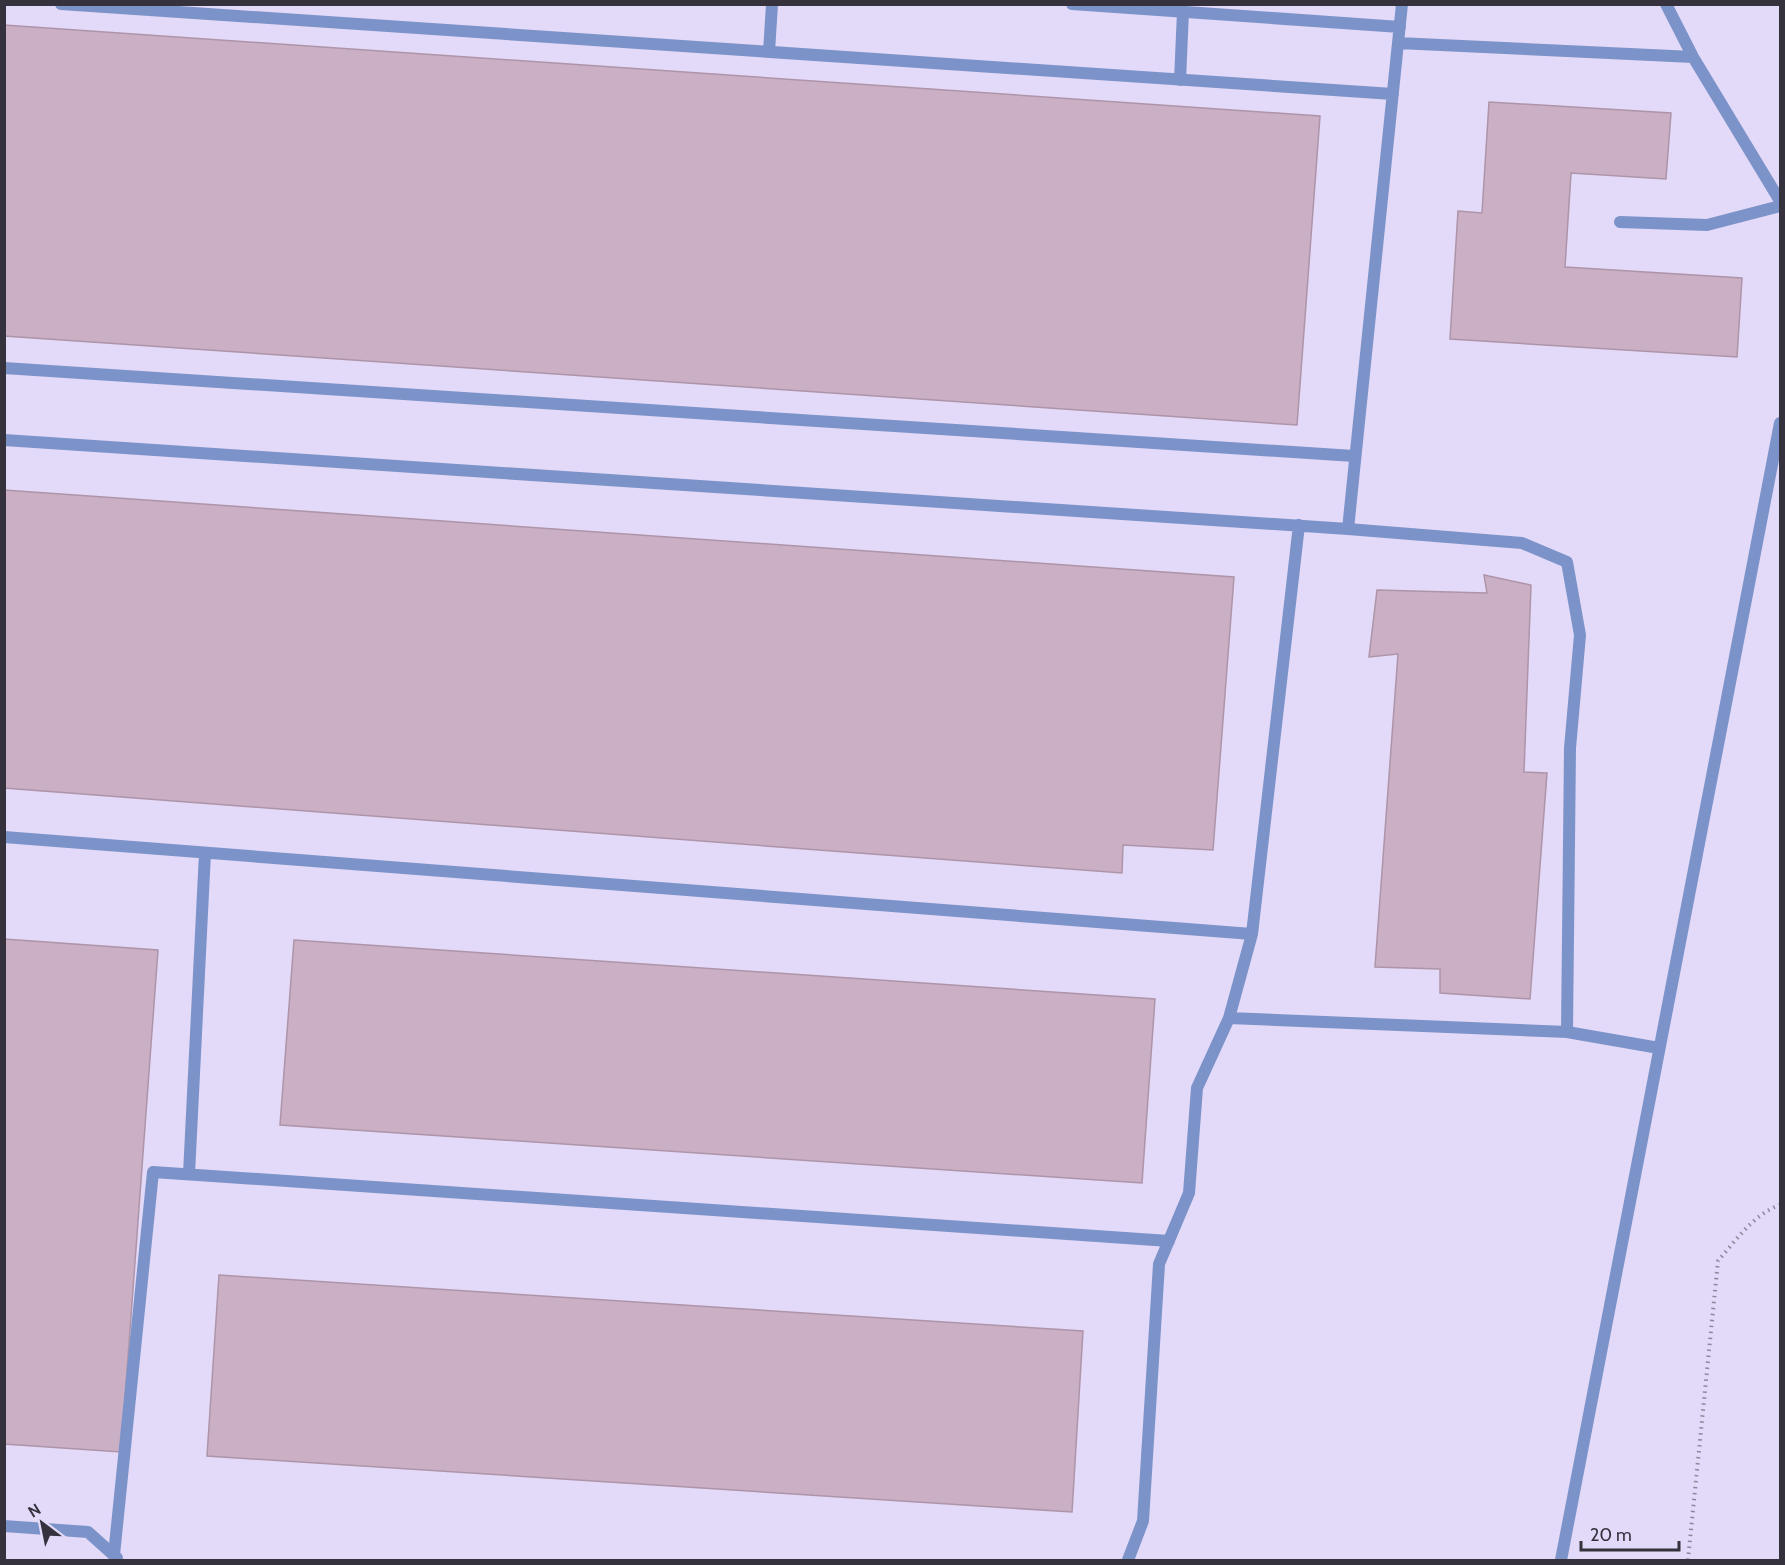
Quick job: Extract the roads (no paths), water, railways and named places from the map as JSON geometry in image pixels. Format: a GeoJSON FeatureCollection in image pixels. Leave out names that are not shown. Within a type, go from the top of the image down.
{"type":"FeatureCollection","features":[{"type":"Feature","properties":{"kind":"lane"},"geometry":{"type":"LineString","coordinates":[[61,4],[1393,94]]}},
{"type":"Feature","properties":{"kind":"lane"},"geometry":{"type":"LineString","coordinates":[[769,52],[772,4]]}},
{"type":"Feature","properties":{"kind":"lane"},"geometry":{"type":"LineString","coordinates":[[1072,4],[1400,27]]}},
{"type":"Feature","properties":{"kind":"lane"},"geometry":{"type":"LineString","coordinates":[[1348,529],[1402,4]]}},
{"type":"Feature","properties":{"kind":"lane"},"geometry":{"type":"LineString","coordinates":[[1666,4],[1693,57],[1780,201]]}},
{"type":"Feature","properties":{"kind":"lane"},"geometry":{"type":"LineString","coordinates":[[1180,80],[1183,12]]}},
{"type":"Feature","properties":{"kind":"lane"},"geometry":{"type":"LineString","coordinates":[[1398,43],[1693,57]]}},
{"type":"Feature","properties":{"kind":"lane"},"geometry":{"type":"LineString","coordinates":[[1620,222],[1707,225],[1780,206]]}},
{"type":"Feature","properties":{"kind":"lane"},"geometry":{"type":"LineString","coordinates":[[4,368],[1354,456]]}},
{"type":"Feature","properties":{"kind":"lane"},"geometry":{"type":"LineString","coordinates":[[1561,1560],[1780,423]]}},
{"type":"Feature","properties":{"kind":"lane"},"geometry":{"type":"LineString","coordinates":[[4,440],[1299,525],[1522,543],[1567,562],[1580,635],[1570,748],[1567,1032]]}},
{"type":"Feature","properties":{"kind":"lane"},"geometry":{"type":"LineString","coordinates":[[1128,1560],[1143,1521],[1159,1264],[1189,1193],[1197,1088],[1229,1018],[1252,934],[1299,525]]}},
{"type":"Feature","properties":{"kind":"lane"},"geometry":{"type":"LineString","coordinates":[[4,837],[1252,934]]}},
{"type":"Feature","properties":{"kind":"lane"},"geometry":{"type":"LineString","coordinates":[[189,1174],[205,853]]}},
{"type":"Feature","properties":{"kind":"lane"},"geometry":{"type":"LineString","coordinates":[[1229,1018],[1567,1032],[1659,1048]]}},
{"type":"Feature","properties":{"kind":"lane"},"geometry":{"type":"LineString","coordinates":[[117,1558],[153,1172],[1169,1241]]}},
{"type":"Feature","properties":{"kind":"lane"},"geometry":{"type":"LineString","coordinates":[[4,1526],[88,1532],[117,1558]]}}]}
